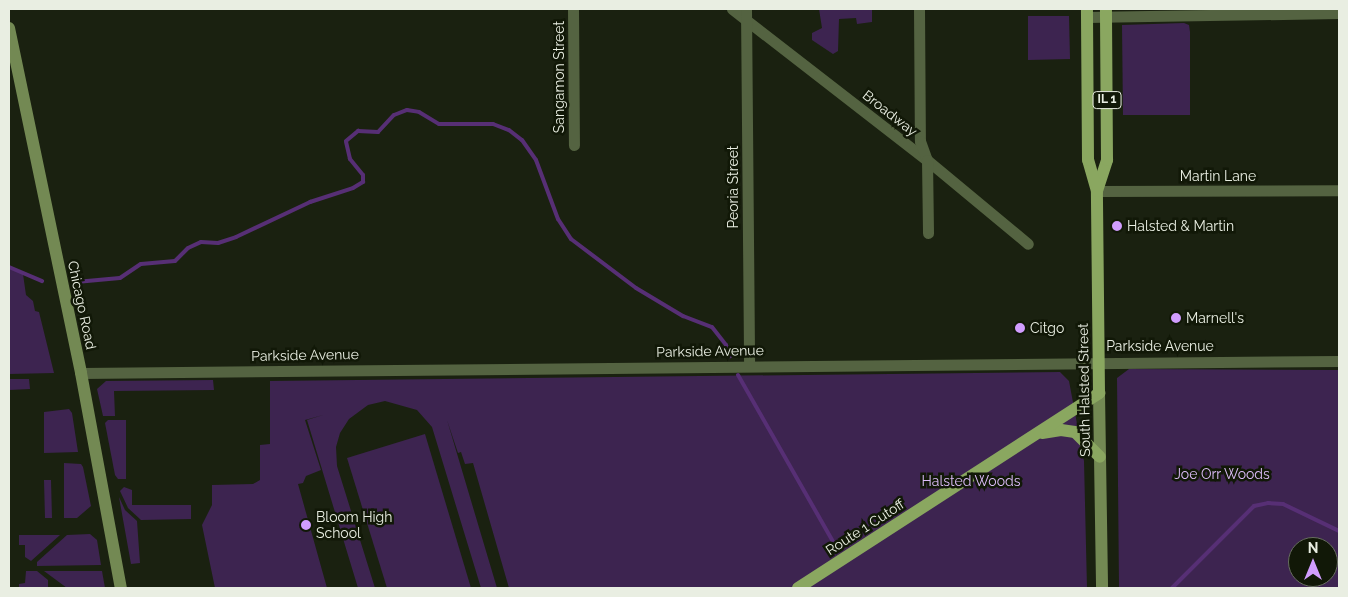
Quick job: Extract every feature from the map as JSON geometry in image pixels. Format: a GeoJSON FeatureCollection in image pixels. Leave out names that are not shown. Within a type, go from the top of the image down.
{"type":"FeatureCollection","features":[{"type":"Feature","properties":{"kind":"main road","name":"South Halsted Street"},"geometry":{"type":"LineString","coordinates":[[1087,13],[1088,160],[1097,191],[1099,393]]}},
{"type":"Feature","properties":{"kind":"main road","name":"South Halsted Street"},"geometry":{"type":"LineString","coordinates":[[1097,191],[1107,160],[1106,13]]}},
{"type":"Feature","properties":{"kind":"main road","name":"Route 1 Cutoff"},"geometry":{"type":"LineString","coordinates":[[798,588],[1099,393]]}},
{"type":"Feature","properties":{"kind":"main road"},"geometry":{"type":"LineString","coordinates":[[1037,434],[1061,430],[1074,432],[1100,457]]}},
{"type":"Feature","properties":{"kind":"street","name":"Sangamon Street"},"geometry":{"type":"LineString","coordinates":[[573,9],[574,145]]}},
{"type":"Feature","properties":{"kind":"street","name":"Broadway"},"geometry":{"type":"LineString","coordinates":[[732,9],[746,15],[927,160],[1028,244]]}},
{"type":"Feature","properties":{"kind":"street"},"geometry":{"type":"LineString","coordinates":[[919,9],[920,141],[927,160],[928,233]]}},
{"type":"Feature","properties":{"kind":"street"},"geometry":{"type":"LineString","coordinates":[[1087,13],[1339,13]]}},
{"type":"Feature","properties":{"kind":"street","name":"Peoria Street"},"geometry":{"type":"LineString","coordinates":[[746,15],[749,365]]}},
{"type":"Feature","properties":{"kind":"street","name":"Chicago Road"},"geometry":{"type":"LineString","coordinates":[[9,28],[81,373],[121,588]]}},
{"type":"Feature","properties":{"kind":"street","name":"Martin Lane"},"geometry":{"type":"LineString","coordinates":[[1097,191],[1339,190]]}},
{"type":"Feature","properties":{"kind":"street","name":"Parkside Avenue"},"geometry":{"type":"LineString","coordinates":[[81,373],[1098,361],[1339,361]]}},
{"type":"Feature","properties":{"kind":"street","name":"South Halsted Street"},"geometry":{"type":"LineString","coordinates":[[1099,393],[1102,588]]}},
{"type":"Feature","properties":{"kind":"green space"},"geometry":{"type":"Polygon","coordinates":[[[819,9],[872,9],[872,22],[857,24],[856,18],[839,19],[838,51],[833,54],[812,40],[812,33],[822,28],[819,9]]]}},
{"type":"Feature","properties":{"kind":"green space"},"geometry":{"type":"Polygon","coordinates":[[[1028,16],[1069,16],[1070,59],[1028,60],[1028,16]]]}},
{"type":"Feature","properties":{"kind":"green space"},"geometry":{"type":"Polygon","coordinates":[[[1184,23],[1189,25],[1190,32],[1190,115],[1123,115],[1122,25],[1184,23]]]}},
{"type":"Feature","properties":{"kind":"green space"},"geometry":{"type":"Polygon","coordinates":[[[9,268],[23,274],[26,295],[33,301],[35,311],[39,312],[54,373],[9,374],[9,268]]]}},
{"type":"Feature","properties":{"kind":"green space","name":"Joe Orr Woods"},"geometry":{"type":"Polygon","coordinates":[[[1129,369],[1339,370],[1339,588],[1119,588],[1117,378],[1129,369]]]}},
{"type":"Feature","properties":{"kind":"green space","name":"Halsted Woods"},"geometry":{"type":"Polygon","coordinates":[[[1060,372],[1069,381],[1084,461],[1087,588],[509,588],[473,463],[465,464],[461,452],[458,453],[447,420],[497,588],[481,588],[432,427],[417,410],[385,401],[368,405],[349,419],[340,433],[336,447],[337,466],[375,588],[358,588],[307,420],[323,415],[305,420],[321,470],[306,476],[303,483],[298,484],[327,588],[215,588],[202,525],[212,505],[212,485],[253,484],[260,480],[260,445],[270,444],[270,381],[1060,372]]]}},
{"type":"Feature","properties":{"kind":"green space"},"geometry":{"type":"Polygon","coordinates":[[[9,379],[29,379],[30,389],[9,390],[9,379]]]}},
{"type":"Feature","properties":{"kind":"green space"},"geometry":{"type":"Polygon","coordinates":[[[213,380],[214,390],[114,391],[115,416],[103,416],[97,389],[106,381],[213,380]]]}},
{"type":"Feature","properties":{"kind":"green space"},"geometry":{"type":"Polygon","coordinates":[[[69,409],[72,413],[78,452],[44,453],[44,412],[69,409]]]}},
{"type":"Feature","properties":{"kind":"green space"},"geometry":{"type":"Polygon","coordinates":[[[108,420],[126,420],[126,479],[118,479],[115,475],[105,423],[108,420]]]}},
{"type":"Feature","properties":{"kind":"green space"},"geometry":{"type":"Polygon","coordinates":[[[425,434],[471,588],[387,588],[347,458],[425,434]]]}},
{"type":"Feature","properties":{"kind":"green space"},"geometry":{"type":"Polygon","coordinates":[[[64,463],[81,464],[83,467],[91,506],[77,518],[64,518],[64,463]]]}},
{"type":"Feature","properties":{"kind":"green space"},"geometry":{"type":"Polygon","coordinates":[[[44,480],[51,480],[52,518],[45,518],[44,480]]]}},
{"type":"Feature","properties":{"kind":"green space"},"geometry":{"type":"Polygon","coordinates":[[[124,487],[132,490],[132,505],[191,505],[191,519],[141,520],[128,508],[120,491],[124,487]]]}},
{"type":"Feature","properties":{"kind":"green space"},"geometry":{"type":"Polygon","coordinates":[[[119,497],[125,510],[137,521],[140,563],[131,564],[119,497]]]}},
{"type":"Feature","properties":{"kind":"green space"},"geometry":{"type":"Polygon","coordinates":[[[90,534],[97,540],[101,565],[37,566],[37,562],[67,535],[90,534]]]}},
{"type":"Feature","properties":{"kind":"green space"},"geometry":{"type":"Polygon","coordinates":[[[19,535],[60,535],[31,561],[25,557],[25,545],[19,545],[19,535]]]}},
{"type":"Feature","properties":{"kind":"green space"},"geometry":{"type":"Polygon","coordinates":[[[26,571],[37,571],[48,580],[48,588],[19,588],[19,584],[25,583],[26,571]]]}},
{"type":"Feature","properties":{"kind":"green space"},"geometry":{"type":"Polygon","coordinates":[[[44,571],[102,571],[105,588],[67,588],[44,571]]]}},
{"type":"Feature","properties":{"kind":"waterway"},"geometry":{"type":"LineString","coordinates":[[76,282],[120,278],[141,264],[175,261],[188,248],[201,242],[218,243],[236,237],[310,202],[353,188],[363,182],[363,175],[350,159],[346,141],[358,131],[378,132],[394,115],[407,110],[419,112],[439,124],[493,124],[509,130],[522,140],[536,160],[558,219],[571,239],[636,288],[683,316],[712,327],[726,345],[730,356]]}},
{"type":"Feature","properties":{"kind":"waterway"},"geometry":{"type":"LineString","coordinates":[[9,267],[42,281]]}},
{"type":"Feature","properties":{"kind":"waterway"},"geometry":{"type":"LineString","coordinates":[[738,375],[838,550]]}},
{"type":"Feature","properties":{"kind":"waterway"},"geometry":{"type":"LineString","coordinates":[[1172,588],[1254,506],[1268,503],[1283,504],[1339,531]]}},
{"type":"Feature","properties":{"kind":"place","name":"Halsted & Martin"},"geometry":{"type":"Point","coordinates":[1117,226]}},
{"type":"Feature","properties":{"kind":"place","name":"Marnell's"},"geometry":{"type":"Point","coordinates":[1176,318]}},
{"type":"Feature","properties":{"kind":"place","name":"Citgo"},"geometry":{"type":"Point","coordinates":[1020,328]}},
{"type":"Feature","properties":{"kind":"place","name":"Bloom High School"},"geometry":{"type":"Point","coordinates":[306,525]}}]}
